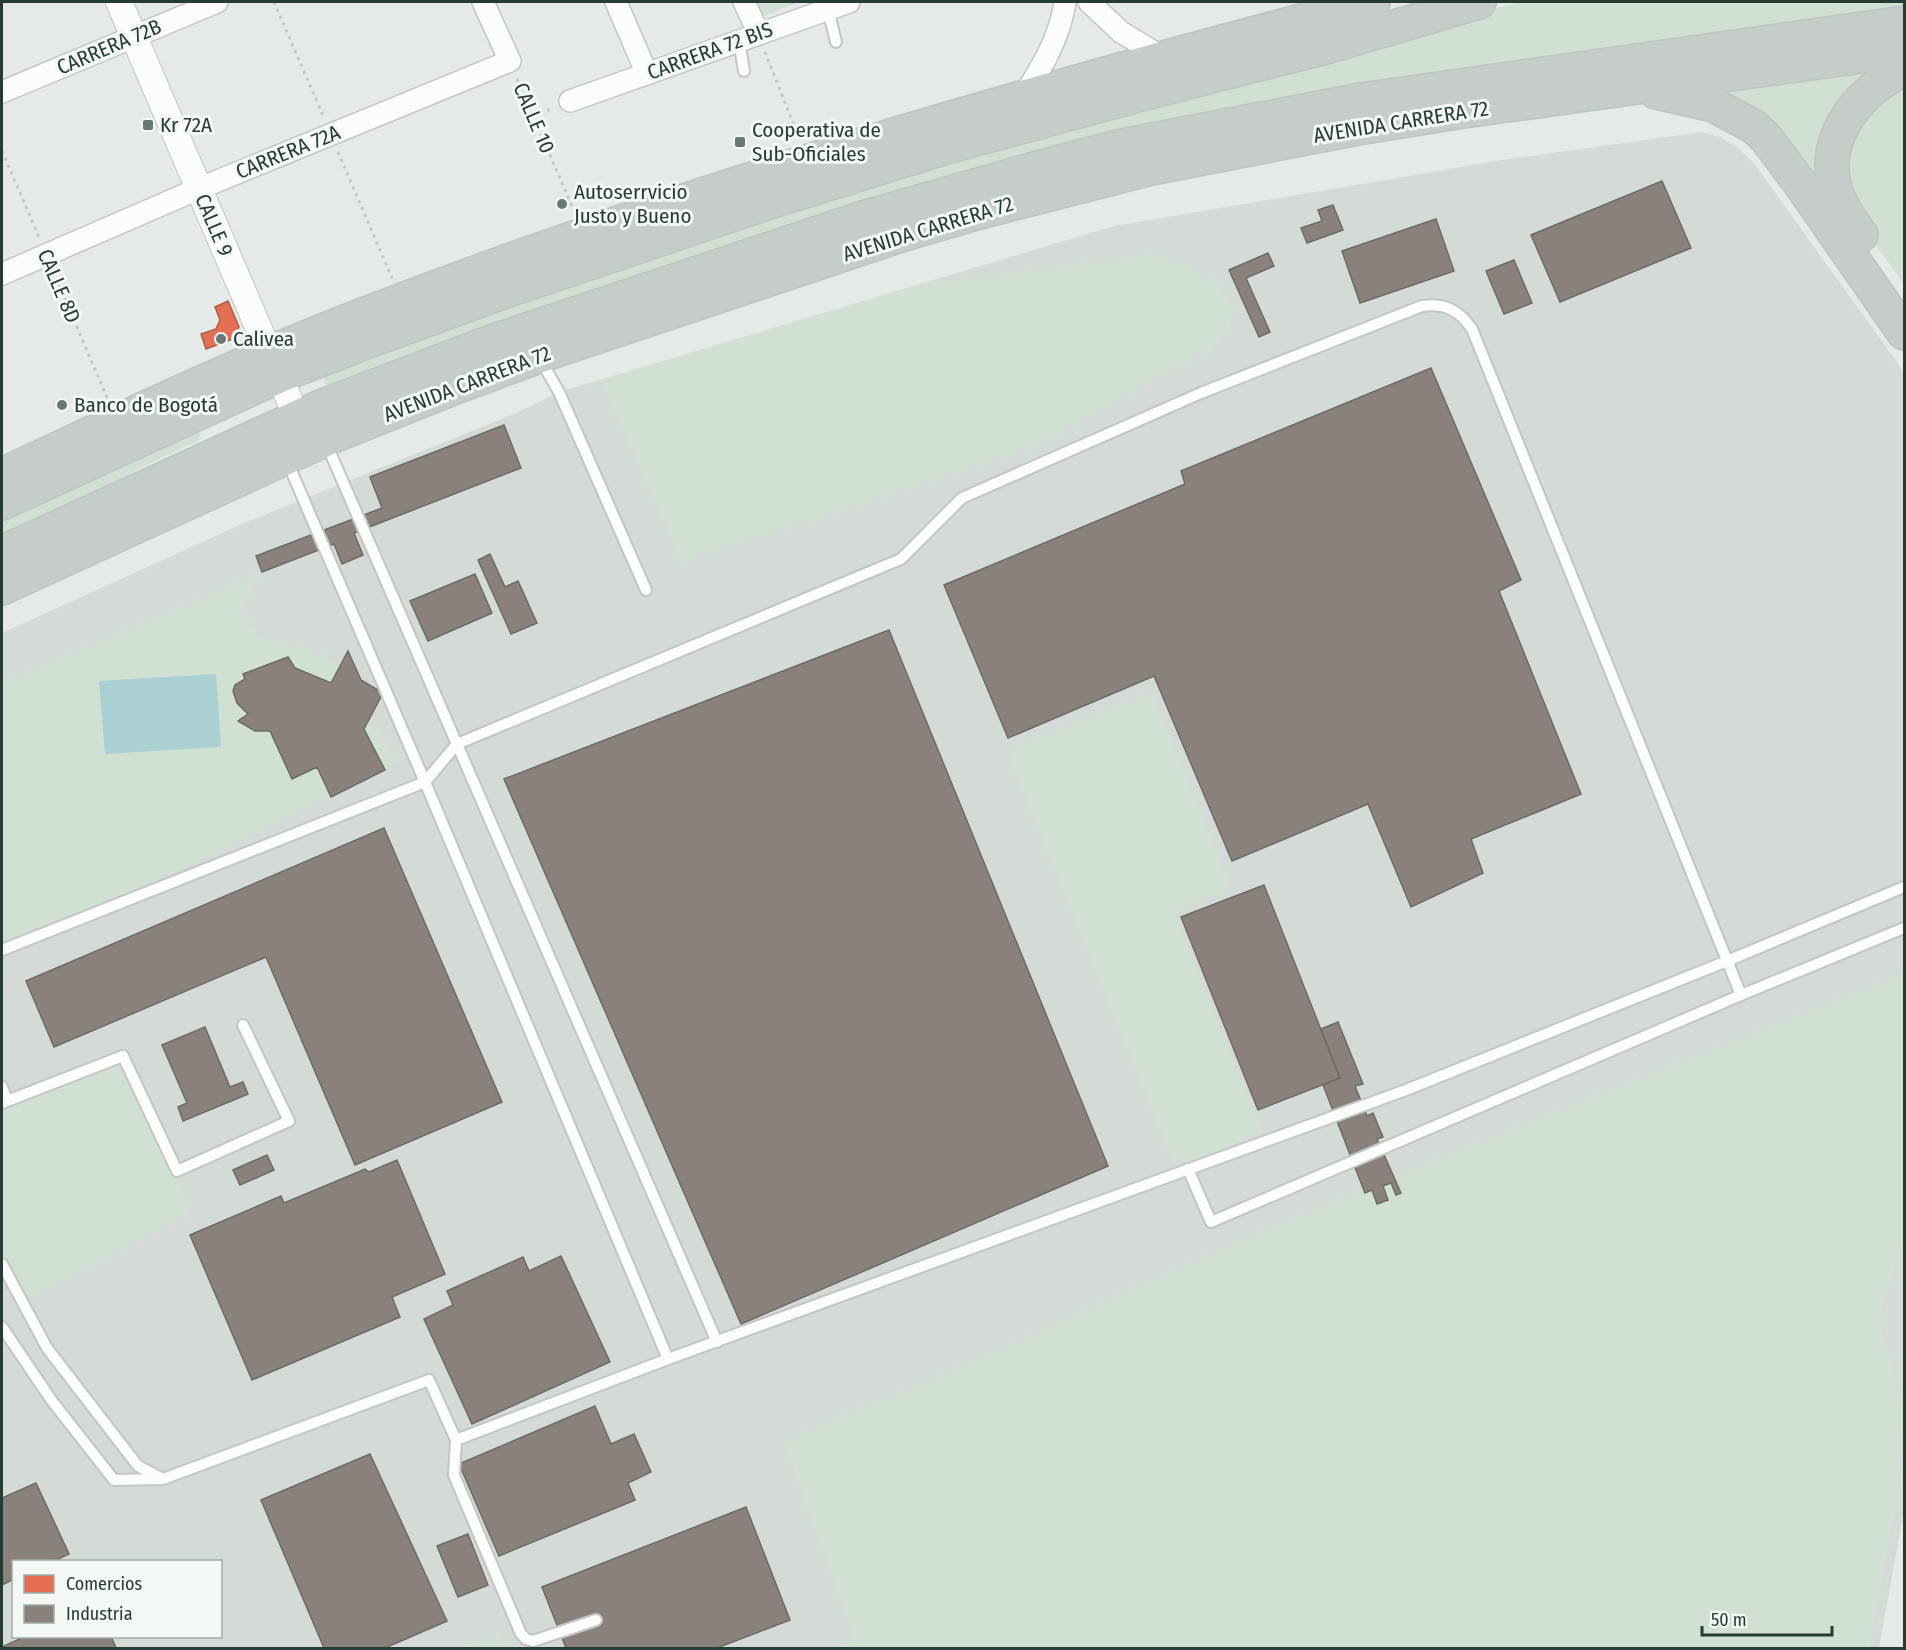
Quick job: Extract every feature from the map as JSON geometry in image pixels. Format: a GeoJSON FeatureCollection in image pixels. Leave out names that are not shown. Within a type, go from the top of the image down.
{"type":"FeatureCollection","features":[{"type":"Feature","properties":{"kind":"highway"},"geometry":{"type":"LineString","coordinates":[[2,503],[391,305],[584,234],[724,188],[1023,97],[1373,2]]}},
{"type":"Feature","properties":{"kind":"highway"},"geometry":{"type":"LineString","coordinates":[[2,475],[117,421],[274,365],[371,340],[489,297],[782,198],[943,148],[1326,47],[1479,2]]}},
{"type":"Feature","properties":{"kind":"highway","name":"AVENIDA CARRERA 72"},"geometry":{"type":"LineString","coordinates":[[2,588],[304,441],[353,394],[500,339],[866,217],[1122,146],[1361,100],[1905,23]]}},
{"type":"Feature","properties":{"kind":"highway","name":"AVENIDA CARRERA 72"},"geometry":{"type":"LineString","coordinates":[[2,553],[539,356],[901,235],[1020,201],[1151,168],[1358,128],[1905,50]]}},
{"type":"Feature","properties":{"kind":"highway"},"geometry":{"type":"LineString","coordinates":[[1905,69],[1873,88],[1858,101],[1844,122],[1836,142],[1833,165],[1838,198],[1846,214],[1905,295]]}},
{"type":"Feature","properties":{"kind":"highway"},"geometry":{"type":"LineString","coordinates":[[1634,87],[1713,105],[1753,126],[1766,138],[1794,175],[1905,333]]}},
{"type":"Feature","properties":{"kind":"highway"},"geometry":{"type":"LineString","coordinates":[[1020,201],[1064,161]]}},
{"type":"Feature","properties":{"kind":"highway"},"geometry":{"type":"LineString","coordinates":[[724,188],[782,198]]}},
{"type":"Feature","properties":{"kind":"street","name":"CALLE 9"},"geometry":{"type":"LineString","coordinates":[[119,2],[274,365],[304,441]]}},
{"type":"Feature","properties":{"kind":"street","name":"CARRERA 72B"},"geometry":{"type":"LineString","coordinates":[[2,92],[217,2]]}},
{"type":"Feature","properties":{"kind":"street","name":"CALLE 10"},"geometry":{"type":"LineString","coordinates":[[483,2],[510,61]]}},
{"type":"Feature","properties":{"kind":"street"},"geometry":{"type":"LineString","coordinates":[[616,2],[647,74]]}},
{"type":"Feature","properties":{"kind":"street"},"geometry":{"type":"LineString","coordinates":[[744,2],[749,37]]}},
{"type":"Feature","properties":{"kind":"street","name":"CARRERA 72 BIS"},"geometry":{"type":"LineString","coordinates":[[570,101],[849,2]]}},
{"type":"Feature","properties":{"kind":"street"},"geometry":{"type":"LineString","coordinates":[[1023,97],[1041,68],[1056,36],[1065,2]]}},
{"type":"Feature","properties":{"kind":"street"},"geometry":{"type":"LineString","coordinates":[[1089,2],[1121,32],[1165,59]]}},
{"type":"Feature","properties":{"kind":"street","name":"CARRERA 72A"},"geometry":{"type":"LineString","coordinates":[[2,274],[198,189],[510,61]]}},
{"type":"Feature","properties":{"kind":"lane"},"geometry":{"type":"LineString","coordinates":[[828,9],[836,42]]}},
{"type":"Feature","properties":{"kind":"lane"},"geometry":{"type":"LineString","coordinates":[[744,71],[749,37]]}},
{"type":"Feature","properties":{"kind":"lane"},"geometry":{"type":"LineString","coordinates":[[2,950],[425,782],[457,744],[901,559],[962,498],[1201,393],[1422,306],[1445,306],[1464,318],[1472,329],[1741,995]]}},
{"type":"Feature","properties":{"kind":"lane"},"geometry":{"type":"LineString","coordinates":[[539,356],[559,393],[646,590]]}},
{"type":"Feature","properties":{"kind":"lane"},"geometry":{"type":"LineString","coordinates":[[304,441],[457,744],[717,1342]]}},
{"type":"Feature","properties":{"kind":"lane"},"geometry":{"type":"LineString","coordinates":[[304,441],[425,782],[668,1359]]}},
{"type":"Feature","properties":{"kind":"lane"},"geometry":{"type":"LineString","coordinates":[[456,1440],[668,1359],[1406,1090],[1727,961],[1905,886]]}},
{"type":"Feature","properties":{"kind":"lane"},"geometry":{"type":"LineString","coordinates":[[1188,1169],[1211,1222],[1741,995],[1905,928]]}},
{"type":"Feature","properties":{"kind":"lane"},"geometry":{"type":"LineString","coordinates":[[2,1087],[4,1102],[123,1056],[177,1171],[290,1121],[243,1025]]}},
{"type":"Feature","properties":{"kind":"lane"},"geometry":{"type":"LineString","coordinates":[[2,1264],[47,1348],[138,1466],[163,1479]]}},
{"type":"Feature","properties":{"kind":"lane"},"geometry":{"type":"LineString","coordinates":[[2,1327],[52,1401],[114,1480],[163,1479],[429,1380],[456,1440],[454,1475],[521,1634],[533,1641],[596,1620]]}},
{"type":"Feature","properties":{"kind":"path"},"geometry":{"type":"LineString","coordinates":[[749,37],[808,162]]}},
{"type":"Feature","properties":{"kind":"path","name":"CALLE 10"},"geometry":{"type":"LineString","coordinates":[[510,61],[584,234]]}},
{"type":"Feature","properties":{"kind":"path","name":"CALLE 8D"},"geometry":{"type":"LineString","coordinates":[[2,151],[117,421]]}},
{"type":"Feature","properties":{"kind":"shaded area"},"geometry":{"type":"Polygon","coordinates":[[[1702,132],[1720,137],[1737,147],[1753,162],[1904,372],[1904,1510],[1879,1648],[2,1648],[2,633],[242,524],[516,413],[559,392],[1114,226],[1509,159],[1702,132]]]}},
{"type":"Feature","properties":{"kind":"green space"},"geometry":{"type":"Polygon","coordinates":[[[753,2],[799,2],[759,18],[753,2]]]}},
{"type":"Feature","properties":{"kind":"green space"},"geometry":{"type":"Polygon","coordinates":[[[1521,2],[1904,2],[1904,11],[1482,76],[330,394],[319,369],[737,224],[1459,17],[1521,2]]]}},
{"type":"Feature","properties":{"kind":"green space"},"geometry":{"type":"Polygon","coordinates":[[[1904,60],[1868,83],[1832,201],[1787,154],[1695,93],[1904,60]]]}},
{"type":"Feature","properties":{"kind":"green space"},"geometry":{"type":"Polygon","coordinates":[[[1904,77],[1904,284],[1851,211],[1840,165],[1877,92],[1904,77]]]}},
{"type":"Feature","properties":{"kind":"green space"},"geometry":{"type":"Polygon","coordinates":[[[1155,254],[1181,262],[1216,282],[1233,310],[1229,328],[1208,350],[1035,447],[683,562],[602,380],[913,286],[1155,254]]]}},
{"type":"Feature","properties":{"kind":"green space"},"geometry":{"type":"Polygon","coordinates":[[[195,424],[202,439],[138,469],[2,544],[2,511],[195,424]]]}},
{"type":"Feature","properties":{"kind":"green space"},"geometry":{"type":"Polygon","coordinates":[[[262,572],[239,610],[260,636],[315,651],[333,660],[397,762],[76,921],[2,950],[2,683],[262,572]]]}},
{"type":"Feature","properties":{"kind":"green space"},"geometry":{"type":"Polygon","coordinates":[[[1151,692],[1231,889],[1174,912],[1262,1133],[1176,1167],[1007,749],[1151,692]]]}},
{"type":"Feature","properties":{"kind":"green space"},"geometry":{"type":"Polygon","coordinates":[[[1904,973],[1904,1243],[1897,1256],[1879,1320],[1904,1410],[1895,1508],[1869,1648],[835,1648],[856,1640],[784,1440],[951,1371],[1242,1239],[1471,1145],[1904,973]]]}},
{"type":"Feature","properties":{"kind":"green space"},"geometry":{"type":"Polygon","coordinates":[[[123,1056],[177,1171],[188,1215],[22,1302],[2,1264],[2,1106],[123,1056]]]}},
{"type":"Feature","properties":{"kind":"green space"},"geometry":{"type":"Polygon","coordinates":[[[499,1633],[506,1648],[457,1648],[499,1633]]]}},
{"type":"Feature","properties":{"kind":"water"},"geometry":{"type":"Polygon","coordinates":[[[216,674],[221,747],[105,754],[99,681],[216,674]]]}},
{"type":"Feature","properties":{"kind":"building: Comercios"},"geometry":{"type":"Polygon","coordinates":[[[228,301],[239,327],[233,339],[206,349],[201,334],[216,329],[220,320],[215,307],[228,301]]]}},
{"type":"Feature","properties":{"kind":"building: Industria"},"geometry":{"type":"Polygon","coordinates":[[[1662,181],[1691,248],[1560,302],[1531,235],[1662,181]]]}},
{"type":"Feature","properties":{"kind":"building: Industria"},"geometry":{"type":"Polygon","coordinates":[[[1333,205],[1343,230],[1307,243],[1301,228],[1322,221],[1318,210],[1333,205]]]}},
{"type":"Feature","properties":{"kind":"building: Industria"},"geometry":{"type":"Polygon","coordinates":[[[1436,219],[1454,271],[1360,303],[1342,251],[1436,219]]]}},
{"type":"Feature","properties":{"kind":"building: Industria"},"geometry":{"type":"Polygon","coordinates":[[[1268,253],[1274,266],[1246,278],[1270,332],[1259,337],[1229,270],[1268,253]]]}},
{"type":"Feature","properties":{"kind":"building: Industria"},"geometry":{"type":"Polygon","coordinates":[[[1514,260],[1532,303],[1504,314],[1486,271],[1514,260]]]}},
{"type":"Feature","properties":{"kind":"building: Industria"},"geometry":{"type":"Polygon","coordinates":[[[1431,368],[1521,580],[1499,591],[1581,794],[1471,839],[1483,873],[1411,907],[1368,804],[1232,861],[1154,676],[1008,738],[944,585],[1185,484],[1181,471],[1431,368]]]}},
{"type":"Feature","properties":{"kind":"building: Industria"},"geometry":{"type":"Polygon","coordinates":[[[504,425],[521,468],[354,533],[363,555],[342,564],[334,544],[262,572],[256,556],[382,508],[370,477],[504,425]]]}},
{"type":"Feature","properties":{"kind":"building: Industria"},"geometry":{"type":"Polygon","coordinates":[[[490,554],[505,587],[518,581],[537,623],[511,634],[478,560],[490,554]]]}},
{"type":"Feature","properties":{"kind":"building: Industria"},"geometry":{"type":"Polygon","coordinates":[[[475,574],[492,613],[428,641],[410,601],[475,574]]]}},
{"type":"Feature","properties":{"kind":"building: Industria"},"geometry":{"type":"Polygon","coordinates":[[[889,630],[1108,1166],[741,1324],[504,779],[889,630]]]}},
{"type":"Feature","properties":{"kind":"building: Industria"},"geometry":{"type":"Polygon","coordinates":[[[348,651],[361,680],[383,693],[364,729],[385,770],[331,797],[317,767],[292,779],[270,731],[255,731],[238,721],[248,714],[237,703],[233,691],[235,685],[245,679],[243,674],[288,657],[295,668],[331,683],[348,651]]]}},
{"type":"Feature","properties":{"kind":"building: Industria"},"geometry":{"type":"Polygon","coordinates":[[[384,828],[502,1102],[355,1165],[266,957],[54,1047],[26,981],[384,828]]]}},
{"type":"Feature","properties":{"kind":"building: Industria"},"geometry":{"type":"Polygon","coordinates":[[[1264,885],[1340,1078],[1258,1110],[1181,917],[1264,885]]]}},
{"type":"Feature","properties":{"kind":"building: Industria"},"geometry":{"type":"Polygon","coordinates":[[[1338,1022],[1363,1084],[1355,1086],[1367,1116],[1373,1113],[1383,1137],[1377,1139],[1401,1193],[1396,1195],[1391,1183],[1383,1186],[1388,1200],[1377,1204],[1372,1190],[1365,1193],[1323,1085],[1340,1078],[1321,1029],[1338,1022]]]}},
{"type":"Feature","properties":{"kind":"building: Industria"},"geometry":{"type":"Polygon","coordinates":[[[205,1027],[230,1087],[243,1082],[248,1094],[183,1121],[178,1107],[187,1103],[162,1045],[205,1027]]]}},
{"type":"Feature","properties":{"kind":"building: Industria"},"geometry":{"type":"Polygon","coordinates":[[[267,1155],[274,1170],[240,1185],[233,1170],[267,1155]]]}},
{"type":"Feature","properties":{"kind":"building: Industria"},"geometry":{"type":"Polygon","coordinates":[[[397,1160],[445,1274],[392,1297],[400,1317],[252,1380],[190,1235],[281,1196],[284,1203],[365,1169],[369,1172],[397,1160]]]}},
{"type":"Feature","properties":{"kind":"building: Industria"},"geometry":{"type":"Polygon","coordinates":[[[561,1256],[610,1362],[472,1424],[424,1319],[453,1305],[447,1291],[523,1257],[529,1271],[561,1256]]]}},
{"type":"Feature","properties":{"kind":"building: Industria"},"geometry":{"type":"Polygon","coordinates":[[[595,1406],[611,1444],[634,1434],[651,1472],[628,1483],[635,1500],[499,1556],[459,1464],[595,1406]]]}},
{"type":"Feature","properties":{"kind":"building: Industria"},"geometry":{"type":"Polygon","coordinates":[[[370,1454],[447,1621],[385,1648],[324,1648],[261,1500],[370,1454]]]}},
{"type":"Feature","properties":{"kind":"building: Industria"},"geometry":{"type":"Polygon","coordinates":[[[36,1483],[69,1554],[56,1560],[12,1560],[12,1580],[2,1585],[2,1498],[36,1483]]]}},
{"type":"Feature","properties":{"kind":"building: Industria"},"geometry":{"type":"Polygon","coordinates":[[[746,1507],[790,1620],[717,1648],[566,1648],[542,1587],[746,1507]]]}},
{"type":"Feature","properties":{"kind":"building: Industria"},"geometry":{"type":"Polygon","coordinates":[[[468,1534],[488,1585],[458,1597],[437,1546],[468,1534]]]}},
{"type":"Feature","properties":{"kind":"building: Industria"},"geometry":{"type":"Polygon","coordinates":[[[22,1638],[112,1638],[116,1648],[2,1648],[22,1638]]]}},
{"type":"Feature","properties":{"kind":"place","name":"Kr 72A"},"geometry":{"type":"Point","coordinates":[148,125]}},
{"type":"Feature","properties":{"kind":"place","name":"Cooperativa de Sub-Oficiales"},"geometry":{"type":"Point","coordinates":[740,142]}},
{"type":"Feature","properties":{"kind":"place","name":"Autoserrvicio Justo y Bueno"},"geometry":{"type":"Point","coordinates":[562,204]}},
{"type":"Feature","properties":{"kind":"place","name":"Calivea"},"geometry":{"type":"Point","coordinates":[221,339]}},
{"type":"Feature","properties":{"kind":"place","name":"Banco de Bogotá"},"geometry":{"type":"Point","coordinates":[62,405]}}]}
